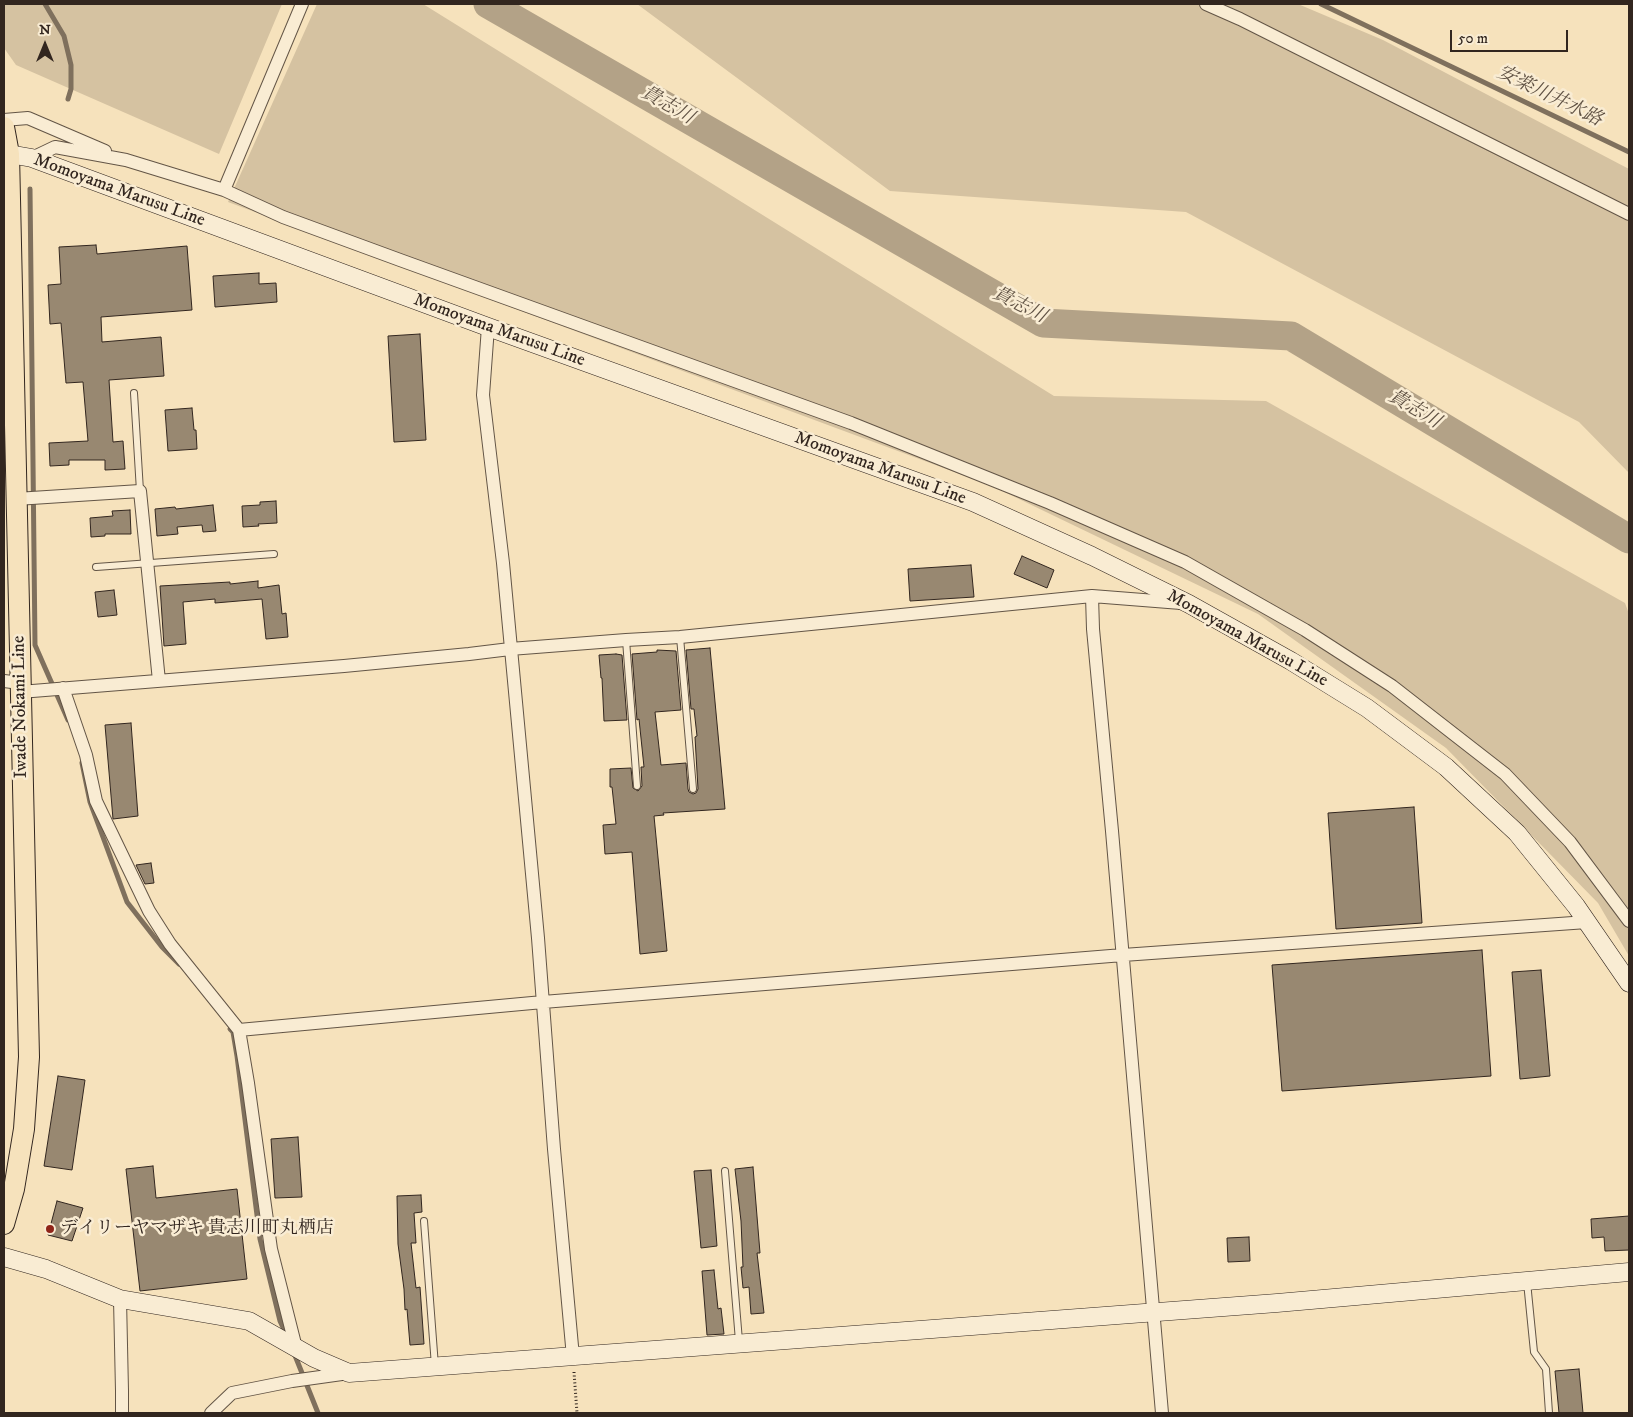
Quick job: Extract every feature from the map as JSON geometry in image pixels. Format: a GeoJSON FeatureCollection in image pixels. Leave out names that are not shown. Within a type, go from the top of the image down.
{"type":"FeatureCollection","features":[{"type":"Feature","properties":{"kind":"main road","name":"Iwade Nokami Line"},"geometry":{"type":"LineString","coordinates":[[4,127],[9,154],[7,184],[16,499],[15,686],[29,1057],[24,1129],[14,1188],[4,1224]]}},
{"type":"Feature","properties":{"kind":"main road","name":"Momoyama Marusu Line"},"geometry":{"type":"LineString","coordinates":[[9,154],[32,158],[488,327],[972,502],[1092,556],[1188,604],[1291,661],[1367,708],[1446,767],[1517,834],[1587,922],[1629,983]]}},
{"type":"Feature","properties":{"kind":"main road"},"geometry":{"type":"LineString","coordinates":[[4,1257],[46,1269],[120,1299],[249,1321],[314,1358],[349,1373],[1277,1303],[1629,1272]]}},
{"type":"Feature","properties":{"kind":"street"},"geometry":{"type":"LineString","coordinates":[[224,190],[302,4]]}},
{"type":"Feature","properties":{"kind":"street"},"geometry":{"type":"LineString","coordinates":[[1206,4],[1249,23],[1629,214]]}},
{"type":"Feature","properties":{"kind":"street"},"geometry":{"type":"LineString","coordinates":[[4,120],[28,118],[126,160],[224,190],[283,217],[851,423],[1050,503],[1185,562],[1305,630],[1392,686],[1505,774],[1570,842],[1629,921]]}},
{"type":"Feature","properties":{"kind":"street"},"geometry":{"type":"LineString","coordinates":[[32,158],[55,147],[126,160]]}},
{"type":"Feature","properties":{"kind":"street"},"geometry":{"type":"LineString","coordinates":[[488,327],[484,394],[537,928],[572,1357]]}},
{"type":"Feature","properties":{"kind":"street"},"geometry":{"type":"LineString","coordinates":[[16,499],[140,491],[158,681]]}},
{"type":"Feature","properties":{"kind":"street"},"geometry":{"type":"LineString","coordinates":[[1092,596],[1093,629],[1162,1413]]}},
{"type":"Feature","properties":{"kind":"street"},"geometry":{"type":"LineString","coordinates":[[15,686],[63,688],[363,664],[510,649],[680,637],[1092,596],[1188,604]]}},
{"type":"Feature","properties":{"kind":"street"},"geometry":{"type":"LineString","coordinates":[[63,688],[86,755],[96,801],[149,911],[170,944],[239,1030],[271,1249],[296,1348]]}},
{"type":"Feature","properties":{"kind":"street"},"geometry":{"type":"LineString","coordinates":[[239,1030],[542,1002],[1123,955],[1587,922]]}},
{"type":"Feature","properties":{"kind":"street"},"geometry":{"type":"LineString","coordinates":[[120,1299],[122,1413]]}},
{"type":"Feature","properties":{"kind":"street"},"geometry":{"type":"LineString","coordinates":[[211,1413],[232,1393],[292,1381],[349,1373]]}},
{"type":"Feature","properties":{"kind":"lane"},"geometry":{"type":"LineString","coordinates":[[134,393],[140,491]]}},
{"type":"Feature","properties":{"kind":"lane"},"geometry":{"type":"LineString","coordinates":[[96,567],[274,554]]}},
{"type":"Feature","properties":{"kind":"lane"},"geometry":{"type":"LineString","coordinates":[[680,637],[693,789]]}},
{"type":"Feature","properties":{"kind":"lane"},"geometry":{"type":"LineString","coordinates":[[626,640],[637,786]]}},
{"type":"Feature","properties":{"kind":"lane"},"geometry":{"type":"LineString","coordinates":[[725,1171],[739,1343]]}},
{"type":"Feature","properties":{"kind":"lane"},"geometry":{"type":"LineString","coordinates":[[424,1221],[435,1367]]}},
{"type":"Feature","properties":{"kind":"lane"},"geometry":{"type":"LineString","coordinates":[[1527,1281],[1534,1352],[1546,1369],[1549,1413]]}},
{"type":"Feature","properties":{"kind":"path"},"geometry":{"type":"LineString","coordinates":[[572,1357],[577,1413]]}},
{"type":"Feature","properties":{"kind":"shaded area"},"geometry":{"type":"Polygon","coordinates":[[[4,4],[282,4],[219,154],[16,65],[4,48],[4,4]]]}},
{"type":"Feature","properties":{"kind":"shaded area"},"geometry":{"type":"Polygon","coordinates":[[[317,4],[423,4],[1054,396],[1266,401],[1625,603],[1629,614],[1629,956],[1598,903],[1446,748],[1258,614],[992,486],[228,202],[317,4]]]}},
{"type":"Feature","properties":{"kind":"shaded area"},"geometry":{"type":"Polygon","coordinates":[[[637,4],[1298,4],[1383,40],[1629,169],[1629,473],[1579,422],[1186,212],[890,191],[637,4]]]}},
{"type":"Feature","properties":{"kind":"building"},"geometry":{"type":"Polygon","coordinates":[[[96,245],[97,254],[187,246],[192,310],[101,317],[102,342],[161,337],[164,376],[109,380],[113,442],[123,441],[125,469],[105,470],[105,460],[69,460],[69,465],[50,466],[49,443],[88,441],[83,382],[66,383],[61,323],[50,324],[48,285],[61,284],[59,247],[96,245]]]}},
{"type":"Feature","properties":{"kind":"building"},"geometry":{"type":"Polygon","coordinates":[[[259,273],[259,284],[276,283],[277,302],[215,307],[213,276],[259,273]]]}},
{"type":"Feature","properties":{"kind":"building"},"geometry":{"type":"Polygon","coordinates":[[[420,334],[426,440],[394,442],[388,336],[420,334]]]}},
{"type":"Feature","properties":{"kind":"building"},"geometry":{"type":"Polygon","coordinates":[[[192,408],[197,449],[168,451],[165,410],[192,408]]]}},
{"type":"Feature","properties":{"kind":"building"},"geometry":{"type":"Polygon","coordinates":[[[276,501],[277,523],[243,527],[242,506],[260,505],[260,502],[276,501]]]}},
{"type":"Feature","properties":{"kind":"building"},"geometry":{"type":"Polygon","coordinates":[[[213,505],[216,531],[203,532],[202,525],[177,527],[178,534],[157,536],[155,509],[213,505]]]}},
{"type":"Feature","properties":{"kind":"building"},"geometry":{"type":"Polygon","coordinates":[[[130,510],[131,534],[105,534],[105,536],[91,537],[90,518],[113,516],[112,511],[130,510]]]}},
{"type":"Feature","properties":{"kind":"building"},"geometry":{"type":"Polygon","coordinates":[[[1022,556],[1054,570],[1047,588],[1014,574],[1022,556]]]}},
{"type":"Feature","properties":{"kind":"building"},"geometry":{"type":"Polygon","coordinates":[[[971,565],[974,597],[910,601],[908,569],[971,565]]]}},
{"type":"Feature","properties":{"kind":"building"},"geometry":{"type":"Polygon","coordinates":[[[258,581],[258,588],[279,585],[282,614],[286,613],[288,637],[266,639],[262,599],[215,603],[215,599],[183,602],[186,644],[164,646],[160,586],[230,582],[230,584],[258,581]]]}},
{"type":"Feature","properties":{"kind":"building"},"geometry":{"type":"Polygon","coordinates":[[[114,590],[117,615],[98,617],[95,592],[114,590]]]}},
{"type":"Feature","properties":{"kind":"building"},"geometry":{"type":"Polygon","coordinates":[[[710,648],[725,809],[663,813],[664,815],[654,816],[667,951],[640,954],[632,852],[605,854],[603,825],[616,824],[612,787],[610,787],[610,769],[631,768],[633,788],[638,791],[642,786],[641,767],[644,767],[639,719],[637,720],[632,654],[657,652],[657,650],[676,651],[681,710],[655,712],[661,765],[686,763],[688,789],[693,794],[698,789],[695,737],[697,736],[694,709],[691,709],[686,650],[710,648]]]}},
{"type":"Feature","properties":{"kind":"building"},"geometry":{"type":"Polygon","coordinates":[[[599,655],[622,655],[627,720],[604,721],[599,655]]]}},
{"type":"Feature","properties":{"kind":"building"},"geometry":{"type":"Polygon","coordinates":[[[131,723],[138,816],[113,819],[105,725],[131,723]]]}},
{"type":"Feature","properties":{"kind":"building"},"geometry":{"type":"Polygon","coordinates":[[[1414,807],[1422,923],[1336,929],[1328,813],[1414,807]]]}},
{"type":"Feature","properties":{"kind":"building"},"geometry":{"type":"Polygon","coordinates":[[[151,863],[154,883],[145,884],[136,865],[151,863]]]}},
{"type":"Feature","properties":{"kind":"building"},"geometry":{"type":"Polygon","coordinates":[[[1482,950],[1491,1076],[1282,1091],[1272,965],[1482,950]]]}},
{"type":"Feature","properties":{"kind":"building"},"geometry":{"type":"Polygon","coordinates":[[[1541,970],[1550,1076],[1520,1079],[1512,972],[1541,970]]]}},
{"type":"Feature","properties":{"kind":"building"},"geometry":{"type":"Polygon","coordinates":[[[58,1076],[85,1080],[72,1170],[44,1166],[58,1076]]]}},
{"type":"Feature","properties":{"kind":"building"},"geometry":{"type":"Polygon","coordinates":[[[298,1137],[302,1197],[275,1198],[271,1139],[298,1137]]]}},
{"type":"Feature","properties":{"kind":"building"},"geometry":{"type":"Polygon","coordinates":[[[153,1166],[156,1198],[237,1189],[247,1279],[140,1291],[126,1169],[153,1166]]]}},
{"type":"Feature","properties":{"kind":"building"},"geometry":{"type":"Polygon","coordinates":[[[753,1167],[760,1253],[757,1253],[764,1313],[751,1314],[749,1287],[743,1288],[741,1221],[735,1169],[753,1167]]]}},
{"type":"Feature","properties":{"kind":"building"},"geometry":{"type":"Polygon","coordinates":[[[711,1170],[717,1246],[701,1248],[694,1171],[711,1170]]]}},
{"type":"Feature","properties":{"kind":"building"},"geometry":{"type":"Polygon","coordinates":[[[421,1195],[422,1212],[414,1213],[416,1243],[411,1243],[416,1288],[420,1287],[424,1344],[410,1345],[398,1244],[397,1196],[421,1195]]]}},
{"type":"Feature","properties":{"kind":"building"},"geometry":{"type":"Polygon","coordinates":[[[57,1201],[83,1208],[72,1241],[48,1235],[57,1201]]]}},
{"type":"Feature","properties":{"kind":"building"},"geometry":{"type":"Polygon","coordinates":[[[1629,1216],[1629,1250],[1605,1251],[1604,1237],[1592,1238],[1591,1219],[1629,1216]]]}},
{"type":"Feature","properties":{"kind":"building"},"geometry":{"type":"Polygon","coordinates":[[[1249,1237],[1250,1261],[1228,1262],[1227,1238],[1249,1237]]]}},
{"type":"Feature","properties":{"kind":"building"},"geometry":{"type":"Polygon","coordinates":[[[714,1270],[718,1309],[721,1308],[724,1334],[707,1335],[702,1271],[714,1270]]]}},
{"type":"Feature","properties":{"kind":"building"},"geometry":{"type":"Polygon","coordinates":[[[1579,1369],[1583,1413],[1559,1413],[1555,1371],[1579,1369]]]}},
{"type":"Feature","properties":{"kind":"waterway"},"geometry":{"type":"LineString","coordinates":[[45,4],[64,36],[71,65],[71,89],[68,99]]}},
{"type":"Feature","properties":{"kind":"waterway","name":"貴志川"},"geometry":{"type":"LineString","coordinates":[[488,4],[1043,323],[1291,336],[1629,539]]}},
{"type":"Feature","properties":{"kind":"waterway","name":"安楽川井水路"},"geometry":{"type":"LineString","coordinates":[[1321,4],[1629,152]]}},
{"type":"Feature","properties":{"kind":"waterway"},"geometry":{"type":"LineString","coordinates":[[30,189],[35,645],[68,720]]}},
{"type":"Feature","properties":{"kind":"waterway"},"geometry":{"type":"LineString","coordinates":[[82,763],[90,802],[127,902],[162,947],[179,964]]}},
{"type":"Feature","properties":{"kind":"waterway"},"geometry":{"type":"LineString","coordinates":[[230,1029],[233,1032],[237,1056],[260,1239],[280,1321],[287,1336]]}},
{"type":"Feature","properties":{"kind":"waterway"},"geometry":{"type":"LineString","coordinates":[[294,1353],[318,1413]]}},
{"type":"Feature","properties":{"kind":"place","name":"デイリーヤマザキ 貴志川町丸栖店"},"geometry":{"type":"Point","coordinates":[50,1229]}}]}
